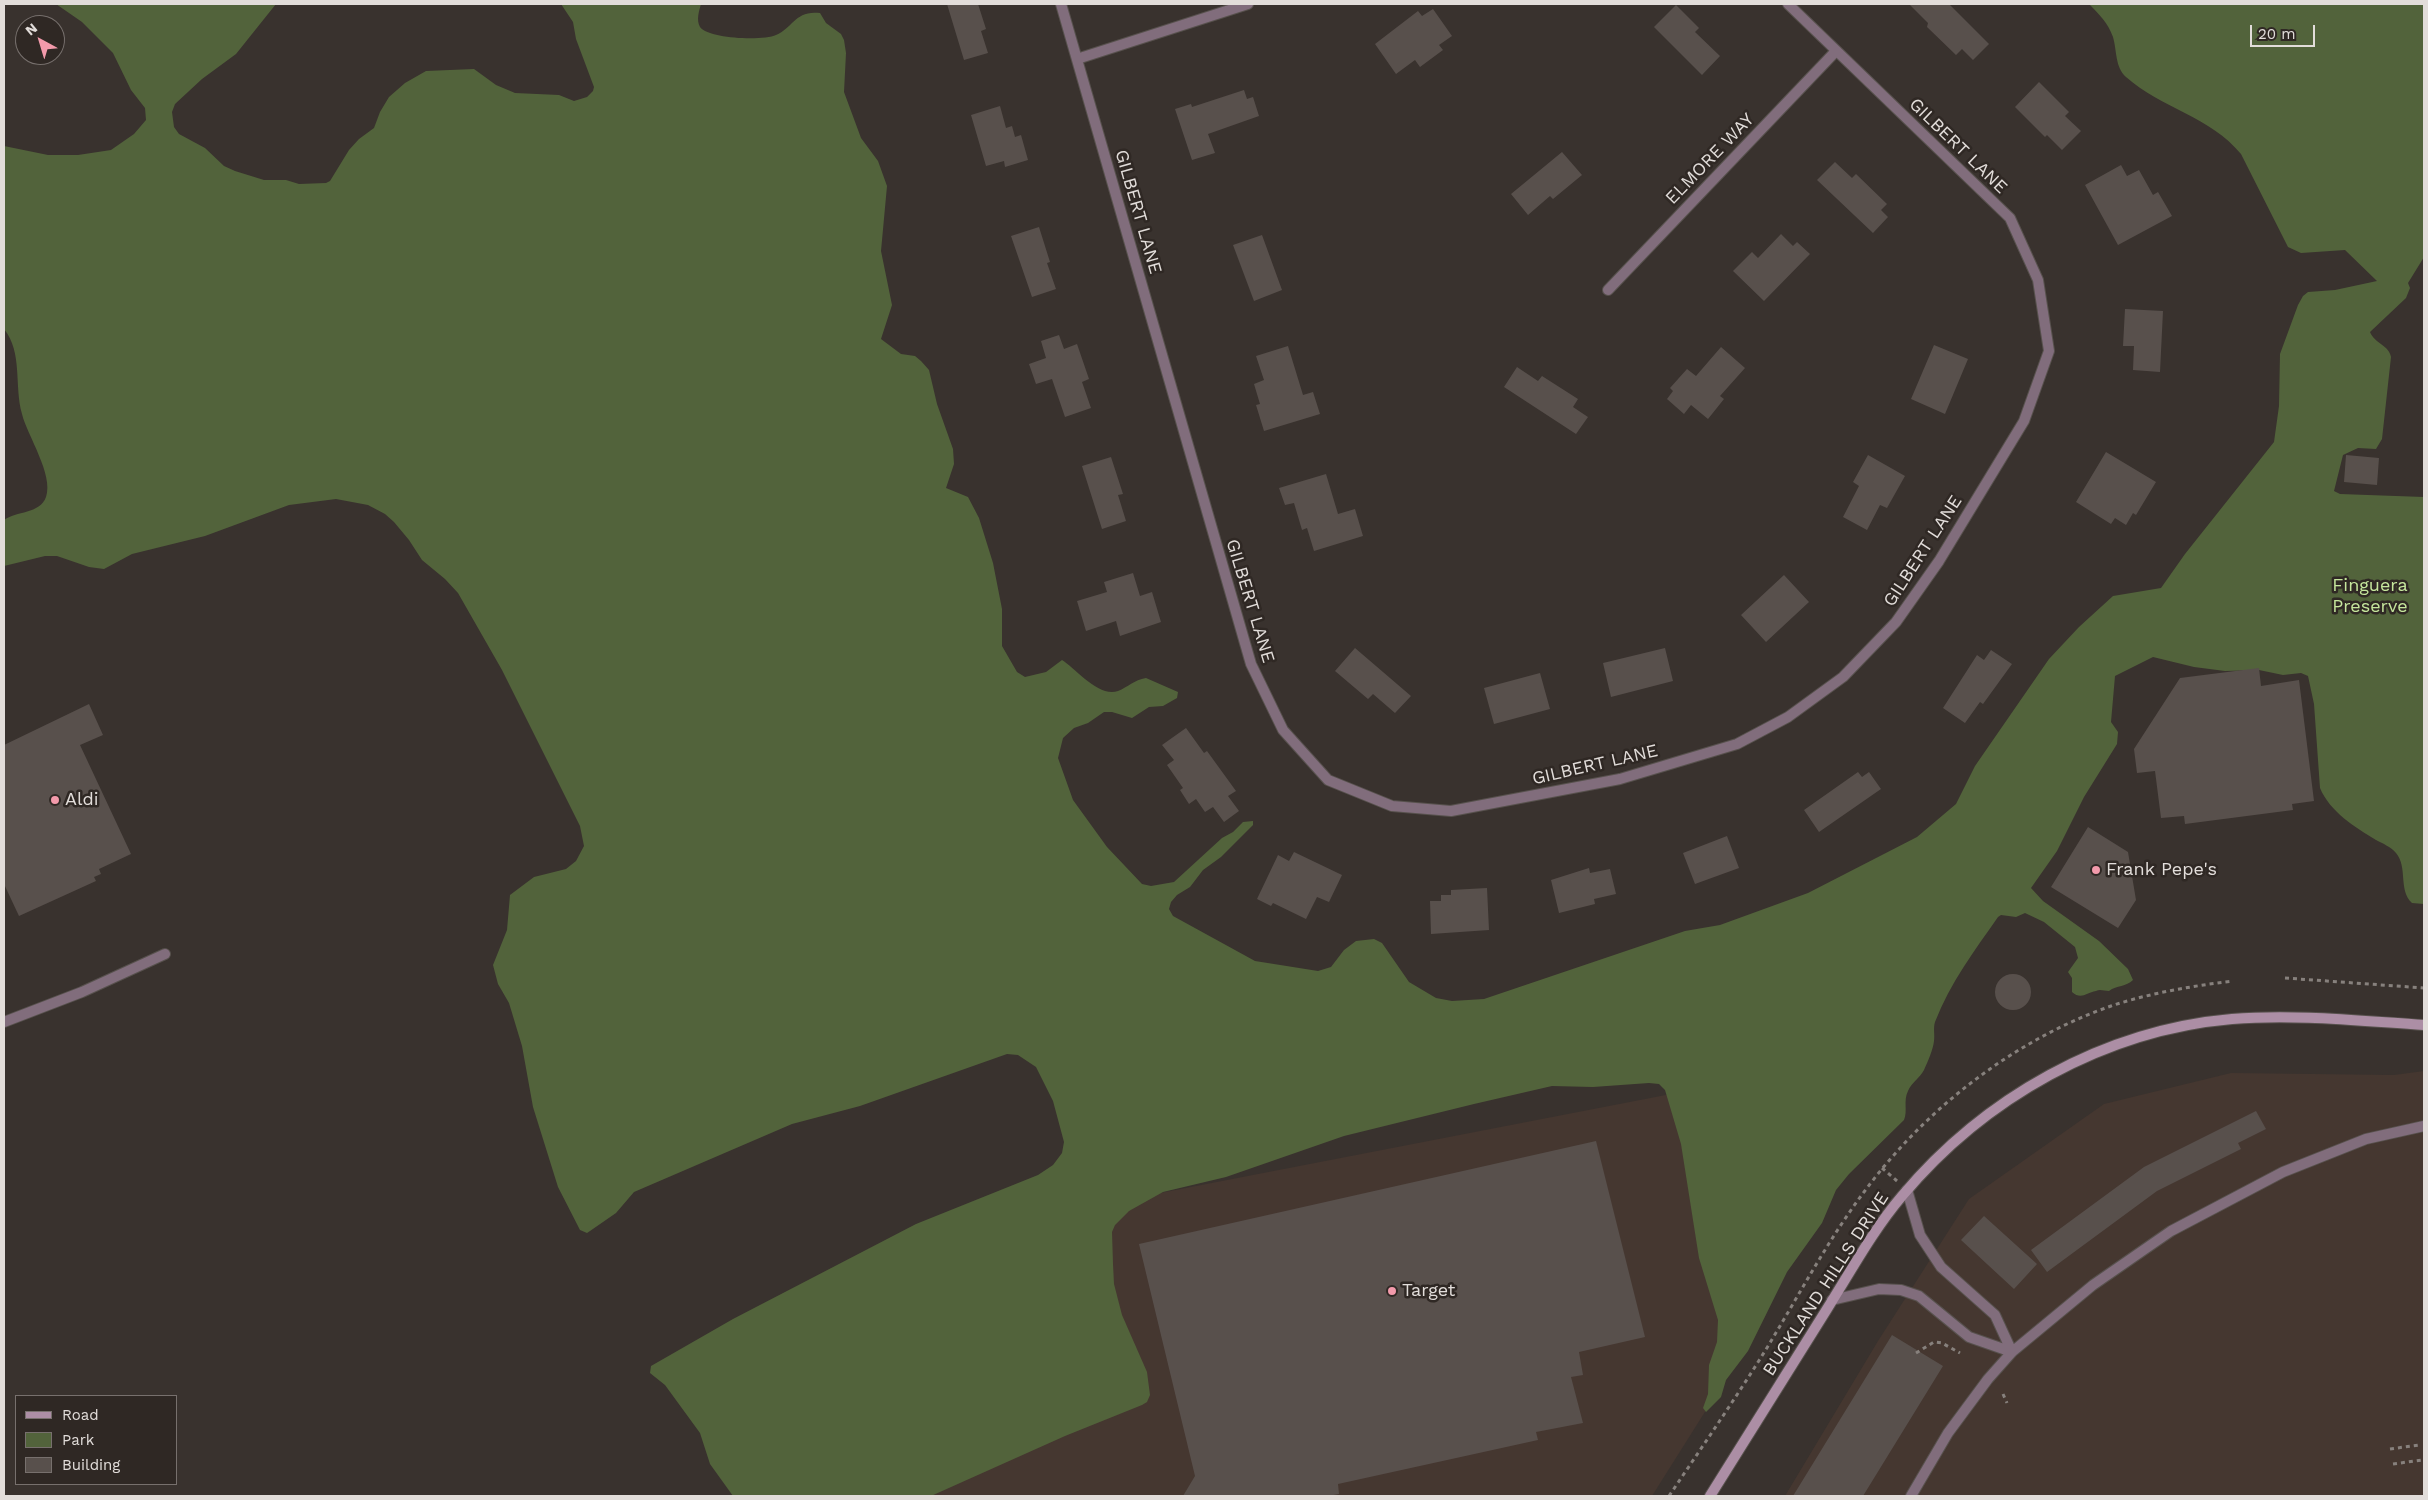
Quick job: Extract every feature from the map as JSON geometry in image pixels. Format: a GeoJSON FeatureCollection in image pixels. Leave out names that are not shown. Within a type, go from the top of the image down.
{"type":"FeatureCollection","features":[{"type":"Feature","properties":{"kind":"street","name":"GILBERT LANE"},"geometry":{"type":"LineString","coordinates":[[1061,4],[1251,664],[1283,730],[1328,780],[1392,806],[1451,812],[1620,779],[1737,744],[1788,717],[1843,677],[1896,622],[1939,561],[2024,421],[2049,351],[2038,280],[2010,218],[1788,4]]}},
{"type":"Feature","properties":{"kind":"street"},"geometry":{"type":"LineString","coordinates":[[1076,59],[1248,4]]}},
{"type":"Feature","properties":{"kind":"street","name":"ELMORE WAY"},"geometry":{"type":"LineString","coordinates":[[1608,290],[1836,51]]}},
{"type":"Feature","properties":{"kind":"street"},"geometry":{"type":"LineString","coordinates":[[4,1022],[82,992],[165,954]]}},
{"type":"Feature","properties":{"kind":"street","name":"BUCKLAND HILLS DRIVE"},"geometry":{"type":"LineString","coordinates":[[1710,1496],[1869,1242],[1907,1190],[1953,1143],[2012,1096],[2069,1065],[2140,1037],[2203,1023],[2258,1018],[2300,1017],[2424,1025]]}},
{"type":"Feature","properties":{"kind":"street"},"geometry":{"type":"LineString","coordinates":[[1911,1496],[1948,1433],[2012,1352],[2093,1285],[2165,1235],[2201,1214],[2304,1162],[2366,1139],[2424,1126]]}},
{"type":"Feature","properties":{"kind":"street"},"geometry":{"type":"LineString","coordinates":[[1907,1190],[1920,1236],[1941,1267],[1995,1315],[2012,1352]]}},
{"type":"Feature","properties":{"kind":"street"},"geometry":{"type":"LineString","coordinates":[[1832,1300],[1879,1289],[1901,1290],[1919,1296],[1969,1337],[2012,1352]]}},
{"type":"Feature","properties":{"kind":"path"},"geometry":{"type":"LineString","coordinates":[[2284,978],[2424,988]]}},
{"type":"Feature","properties":{"kind":"path"},"geometry":{"type":"LineString","coordinates":[[1916,1353],[1934,1342],[1942,1343],[1960,1353]]}},
{"type":"Feature","properties":{"kind":"path"},"geometry":{"type":"LineString","coordinates":[[2003,1394],[2007,1403]]}},
{"type":"Feature","properties":{"kind":"path"},"geometry":{"type":"LineString","coordinates":[[2390,1449],[2419,1445]]}},
{"type":"Feature","properties":{"kind":"path"},"geometry":{"type":"LineString","coordinates":[[2393,1464],[2422,1460]]}},
{"type":"Feature","properties":{"kind":"shaded area"},"geometry":{"type":"Polygon","coordinates":[[[2424,1071],[2424,1496],[1785,1496],[1878,1341],[1969,1199],[2104,1104],[2231,1073],[2394,1075],[2424,1071]]]}},
{"type":"Feature","properties":{"kind":"shaded area"},"geometry":{"type":"Polygon","coordinates":[[[1671,1094],[1766,1315],[1652,1496],[915,1496],[1093,1206],[1671,1094]]]}},
{"type":"Feature","properties":{"kind":"green space","name":"Finguera Preserve"},"geometry":{"type":"Polygon","coordinates":[[[56,4],[276,4],[236,54],[202,79],[175,104],[172,112],[174,127],[179,134],[205,148],[224,166],[264,180],[286,180],[299,184],[326,183],[330,181],[349,150],[359,139],[374,128],[380,112],[389,97],[405,83],[426,71],[474,69],[496,85],[515,93],[559,95],[574,101],[587,97],[594,87],[576,39],[573,22],[561,4],[701,4],[698,15],[700,27],[714,34],[736,38],[760,38],[776,35],[805,14],[820,13],[826,23],[841,34],[844,40],[846,53],[844,92],[861,138],[878,161],[887,186],[881,251],[892,305],[881,339],[901,354],[915,356],[929,370],[937,404],[953,449],[954,464],[946,488],[968,497],[979,518],[993,563],[1002,609],[1002,646],[1017,672],[1025,677],[1046,672],[1062,660],[1088,681],[1103,690],[1118,691],[1138,680],[1146,678],[1178,692],[1177,698],[1163,706],[1149,707],[1132,718],[1112,712],[1104,712],[1088,723],[1074,728],[1063,738],[1058,758],[1073,800],[1107,847],[1142,884],[1151,886],[1174,882],[1222,838],[1233,832],[1243,822],[1253,821],[1253,825],[1221,857],[1203,870],[1190,887],[1177,895],[1171,902],[1169,909],[1173,916],[1255,961],[1318,971],[1331,967],[1344,950],[1356,941],[1374,939],[1382,943],[1409,982],[1436,998],[1452,1001],[1484,999],[1685,931],[1720,925],[1808,893],[1917,837],[1956,804],[1975,766],[2049,659],[2079,627],[2113,596],[2161,588],[2185,554],[2274,442],[2279,406],[2280,354],[2303,296],[2308,292],[2335,290],[2377,281],[2345,250],[2301,253],[2288,247],[2241,154],[2229,141],[2215,131],[2140,88],[2126,77],[2118,64],[2113,37],[2109,27],[2089,4],[2424,4],[2424,257],[2408,283],[2410,288],[2406,298],[2370,332],[2388,350],[2391,357],[2382,439],[2376,449],[2358,448],[2343,455],[2334,491],[2340,494],[2424,497],[2424,904],[2412,903],[2408,898],[2405,892],[2402,865],[2396,853],[2344,818],[2324,797],[2320,788],[2314,704],[2308,676],[2301,673],[2283,675],[2259,670],[2225,671],[2194,667],[2153,657],[2115,676],[2111,722],[2118,732],[2117,744],[2084,797],[2057,851],[2031,888],[2043,901],[2099,941],[2128,969],[2133,980],[2109,991],[2099,990],[2078,996],[2072,992],[2072,978],[2068,972],[2078,958],[2075,947],[2044,922],[2025,913],[2016,917],[2001,915],[1998,917],[1964,967],[1941,1008],[1934,1024],[1934,1039],[1929,1059],[1922,1073],[1909,1088],[1904,1120],[1849,1174],[1836,1190],[1822,1223],[1787,1272],[1748,1351],[1726,1380],[1721,1397],[1706,1412],[1703,1408],[1708,1394],[1709,1365],[1717,1342],[1718,1320],[1699,1258],[1681,1144],[1665,1090],[1659,1084],[1649,1083],[1593,1087],[1552,1086],[1344,1136],[1226,1177],[1163,1192],[1129,1211],[1115,1225],[1112,1232],[1114,1284],[1122,1315],[1147,1372],[1150,1395],[1147,1402],[1142,1405],[1065,1436],[931,1496],[733,1496],[710,1464],[700,1433],[665,1385],[650,1373],[651,1366],[733,1319],[916,1224],[1038,1175],[1053,1165],[1062,1153],[1064,1142],[1053,1101],[1036,1067],[1018,1055],[1007,1054],[860,1106],[792,1124],[634,1192],[616,1213],[587,1233],[580,1230],[558,1187],[533,1107],[522,1046],[509,1003],[498,984],[493,965],[507,930],[510,895],[534,877],[566,869],[576,861],[584,846],[580,826],[502,670],[458,593],[445,579],[422,560],[409,540],[385,514],[368,505],[336,499],[289,505],[205,536],[132,554],[104,569],[89,567],[57,556],[45,556],[4,566],[4,520],[39,507],[46,497],[47,488],[39,455],[22,414],[14,348],[4,329],[4,146],[48,155],[78,155],[111,150],[134,134],[146,120],[145,108],[131,90],[113,53],[82,22],[56,4]]]}},
{"type":"Feature","properties":{"kind":"building"},"geometry":{"type":"Polygon","coordinates":[[[947,4],[978,4],[986,29],[981,31],[988,53],[964,60],[947,4]]]}},
{"type":"Feature","properties":{"kind":"building"},"geometry":{"type":"Polygon","coordinates":[[[1909,4],[1949,4],[1989,44],[1973,60],[1962,49],[1956,55],[1927,27],[1928,23],[1909,4]]]}},
{"type":"Feature","properties":{"kind":"building"},"geometry":{"type":"Polygon","coordinates":[[[1676,5],[1699,28],[1695,32],[1720,56],[1702,75],[1654,27],[1676,5]]]}},
{"type":"Feature","properties":{"kind":"building"},"geometry":{"type":"Polygon","coordinates":[[[1433,9],[1452,36],[1439,45],[1443,50],[1420,67],[1415,60],[1396,74],[1375,44],[1418,11],[1422,16],[1433,9]]]}},
{"type":"Feature","properties":{"kind":"building"},"geometry":{"type":"Polygon","coordinates":[[[2039,82],[2069,112],[2065,116],[2081,131],[2062,150],[2047,135],[2045,137],[2015,107],[2039,82]]]}},
{"type":"Feature","properties":{"kind":"building"},"geometry":{"type":"Polygon","coordinates":[[[1244,90],[1247,99],[1253,97],[1259,116],[1208,134],[1215,153],[1192,160],[1175,109],[1191,104],[1192,107],[1244,90]]]}},
{"type":"Feature","properties":{"kind":"building"},"geometry":{"type":"Polygon","coordinates":[[[1000,106],[1006,128],[1012,126],[1015,137],[1021,135],[1028,160],[1005,167],[1004,161],[986,166],[971,115],[1000,106]]]}},
{"type":"Feature","properties":{"kind":"building"},"geometry":{"type":"Polygon","coordinates":[[[1562,152],[1582,175],[1553,199],[1550,196],[1528,215],[1511,194],[1562,152]]]}},
{"type":"Feature","properties":{"kind":"building"},"geometry":{"type":"Polygon","coordinates":[[[1835,162],[1852,178],[1856,174],[1887,204],[1881,210],[1888,217],[1873,233],[1817,180],[1835,162]]]}},
{"type":"Feature","properties":{"kind":"building"},"geometry":{"type":"Polygon","coordinates":[[[2121,165],[2127,176],[2139,170],[2153,195],[2158,192],[2172,216],[2118,245],[2085,185],[2121,165]]]}},
{"type":"Feature","properties":{"kind":"building"},"geometry":{"type":"Polygon","coordinates":[[[1039,227],[1050,262],[1047,263],[1056,289],[1032,297],[1011,236],[1039,227]]]}},
{"type":"Feature","properties":{"kind":"building"},"geometry":{"type":"Polygon","coordinates":[[[1781,234],[1793,246],[1797,242],[1810,254],[1764,301],[1733,271],[1752,252],[1758,258],[1781,234]]]}},
{"type":"Feature","properties":{"kind":"building"},"geometry":{"type":"Polygon","coordinates":[[[1262,235],[1282,290],[1254,301],[1233,245],[1262,235]]]}},
{"type":"Feature","properties":{"kind":"building"},"geometry":{"type":"Polygon","coordinates":[[[2125,309],[2163,311],[2160,372],[2133,370],[2134,346],[2123,346],[2125,309]]]}},
{"type":"Feature","properties":{"kind":"building"},"geometry":{"type":"Polygon","coordinates":[[[1059,335],[1064,349],[1077,344],[1089,379],[1082,382],[1091,408],[1065,417],[1052,379],[1036,384],[1029,364],[1046,358],[1041,341],[1059,335]]]}},
{"type":"Feature","properties":{"kind":"building"},"geometry":{"type":"Polygon","coordinates":[[[1934,345],[1968,359],[1945,414],[1911,399],[1934,345]]]}},
{"type":"Feature","properties":{"kind":"building"},"geometry":{"type":"Polygon","coordinates":[[[1288,346],[1303,395],[1313,392],[1320,414],[1264,431],[1256,405],[1260,404],[1254,384],[1264,380],[1256,356],[1288,346]]]}},
{"type":"Feature","properties":{"kind":"building"},"geometry":{"type":"Polygon","coordinates":[[[1721,347],[1745,368],[1720,396],[1724,399],[1708,419],[1691,405],[1684,414],[1667,399],[1673,391],[1670,388],[1687,369],[1696,376],[1721,347]]]}},
{"type":"Feature","properties":{"kind":"building"},"geometry":{"type":"Polygon","coordinates":[[[1517,367],[1538,381],[1542,376],[1578,399],[1573,407],[1588,417],[1576,434],[1504,387],[1517,367]]]}},
{"type":"Feature","properties":{"kind":"building"},"geometry":{"type":"Polygon","coordinates":[[[2106,452],[2156,482],[2136,515],[2133,513],[2126,525],[2115,518],[2111,524],[2076,502],[2106,452]]]}},
{"type":"Feature","properties":{"kind":"building"},"geometry":{"type":"Polygon","coordinates":[[[1868,455],[1905,476],[1887,508],[1880,505],[1867,530],[1843,517],[1859,486],[1853,482],[1868,455]]]}},
{"type":"Feature","properties":{"kind":"building"},"geometry":{"type":"Polygon","coordinates":[[[2346,455],[2379,458],[2377,485],[2344,482],[2346,455]]]}},
{"type":"Feature","properties":{"kind":"building"},"geometry":{"type":"Polygon","coordinates":[[[1111,457],[1123,494],[1118,495],[1126,521],[1102,529],[1082,466],[1111,457]]]}},
{"type":"Feature","properties":{"kind":"building"},"geometry":{"type":"Polygon","coordinates":[[[1326,474],[1338,514],[1355,509],[1363,536],[1314,551],[1307,528],[1302,530],[1294,503],[1285,505],[1279,488],[1326,474]]]}},
{"type":"Feature","properties":{"kind":"building"},"geometry":{"type":"Polygon","coordinates":[[[1133,573],[1140,596],[1152,592],[1161,622],[1120,636],[1116,621],[1086,631],[1077,601],[1107,592],[1104,582],[1133,573]]]}},
{"type":"Feature","properties":{"kind":"building"},"geometry":{"type":"Polygon","coordinates":[[[1784,575],[1809,602],[1766,642],[1741,615],[1784,575]]]}},
{"type":"Feature","properties":{"kind":"building"},"geometry":{"type":"Polygon","coordinates":[[[1355,648],[1411,696],[1395,713],[1373,694],[1368,699],[1335,671],[1355,648]]]}},
{"type":"Feature","properties":{"kind":"building"},"geometry":{"type":"Polygon","coordinates":[[[1665,648],[1673,681],[1611,697],[1603,663],[1665,648]]]}},
{"type":"Feature","properties":{"kind":"building"},"geometry":{"type":"Polygon","coordinates":[[[1991,650],[2012,664],[1983,704],[1980,702],[1965,723],[1943,708],[1977,655],[1984,660],[1991,650]]]}},
{"type":"Feature","properties":{"kind":"building"},"geometry":{"type":"Polygon","coordinates":[[[2259,668],[2261,686],[2299,680],[2314,801],[2292,804],[2293,810],[2185,824],[2184,816],[2161,818],[2155,771],[2137,773],[2134,749],[2180,678],[2259,668]]]}},
{"type":"Feature","properties":{"kind":"building"},"geometry":{"type":"Polygon","coordinates":[[[1540,673],[1550,709],[1494,724],[1484,688],[1540,673]]]}},
{"type":"Feature","properties":{"kind":"building","name":"Aldi"},"geometry":{"type":"Polygon","coordinates":[[[89,704],[103,735],[80,745],[131,854],[99,869],[101,874],[94,877],[96,881],[19,916],[4,884],[4,745],[89,704]]]}},
{"type":"Feature","properties":{"kind":"building"},"geometry":{"type":"Polygon","coordinates":[[[1186,728],[1204,753],[1207,751],[1236,791],[1228,796],[1239,811],[1224,822],[1213,807],[1205,812],[1196,799],[1189,804],[1180,790],[1183,788],[1167,765],[1174,760],[1162,745],[1186,728]]]}},
{"type":"Feature","properties":{"kind":"building"},"geometry":{"type":"Polygon","coordinates":[[[1858,772],[1862,777],[1869,772],[1881,789],[1819,832],[1804,810],[1858,772]]]}},
{"type":"Feature","properties":{"kind":"building","name":"Frank Pepe's"},"geometry":{"type":"Polygon","coordinates":[[[2088,827],[2128,852],[2136,900],[2118,928],[2051,887],[2088,827]]]}},
{"type":"Feature","properties":{"kind":"building"},"geometry":{"type":"Polygon","coordinates":[[[1727,836],[1739,868],[1695,884],[1683,853],[1727,836]]]}},
{"type":"Feature","properties":{"kind":"building"},"geometry":{"type":"Polygon","coordinates":[[[1294,852],[1342,875],[1329,902],[1317,897],[1306,919],[1273,903],[1271,906],[1257,899],[1278,855],[1289,861],[1294,852]]]}},
{"type":"Feature","properties":{"kind":"building"},"geometry":{"type":"Polygon","coordinates":[[[1589,868],[1590,873],[1610,869],[1616,894],[1594,899],[1595,904],[1559,913],[1551,880],[1589,868]]]}},
{"type":"Feature","properties":{"kind":"building"},"geometry":{"type":"Polygon","coordinates":[[[1487,888],[1489,930],[1431,934],[1430,901],[1441,901],[1441,895],[1451,895],[1451,890],[1487,888]]]}},
{"type":"Feature","properties":{"kind":"building"},"geometry":{"type":"Polygon","coordinates":[[[2013,974],[2026,979],[2031,992],[2026,1005],[2013,1010],[2000,1005],[1995,992],[2000,979],[2013,974]]]}},
{"type":"Feature","properties":{"kind":"building"},"geometry":{"type":"Polygon","coordinates":[[[2256,1111],[2266,1129],[2238,1143],[2241,1149],[2157,1191],[2047,1272],[2031,1250],[2144,1167],[2256,1111]]]}},
{"type":"Feature","properties":{"kind":"building","name":"Target"},"geometry":{"type":"Polygon","coordinates":[[[1596,1141],[1645,1337],[1579,1352],[1583,1375],[1571,1377],[1583,1423],[1536,1432],[1538,1440],[1338,1484],[1339,1494],[1328,1496],[1183,1496],[1195,1476],[1139,1244],[1596,1141]]]}},
{"type":"Feature","properties":{"kind":"building"},"geometry":{"type":"Polygon","coordinates":[[[1984,1216],[2037,1264],[2014,1289],[1961,1240],[1984,1216]]]}},
{"type":"Feature","properties":{"kind":"building"},"geometry":{"type":"Polygon","coordinates":[[[1892,1335],[1943,1366],[1863,1496],[1793,1496],[1892,1335]]]}},
{"type":"Feature","properties":{"kind":"place","name":"Aldi"},"geometry":{"type":"Point","coordinates":[55,800]}},
{"type":"Feature","properties":{"kind":"place","name":"Frank Pepe's"},"geometry":{"type":"Point","coordinates":[2096,870]}},
{"type":"Feature","properties":{"kind":"place","name":"Target"},"geometry":{"type":"Point","coordinates":[1392,1291]}}]}
